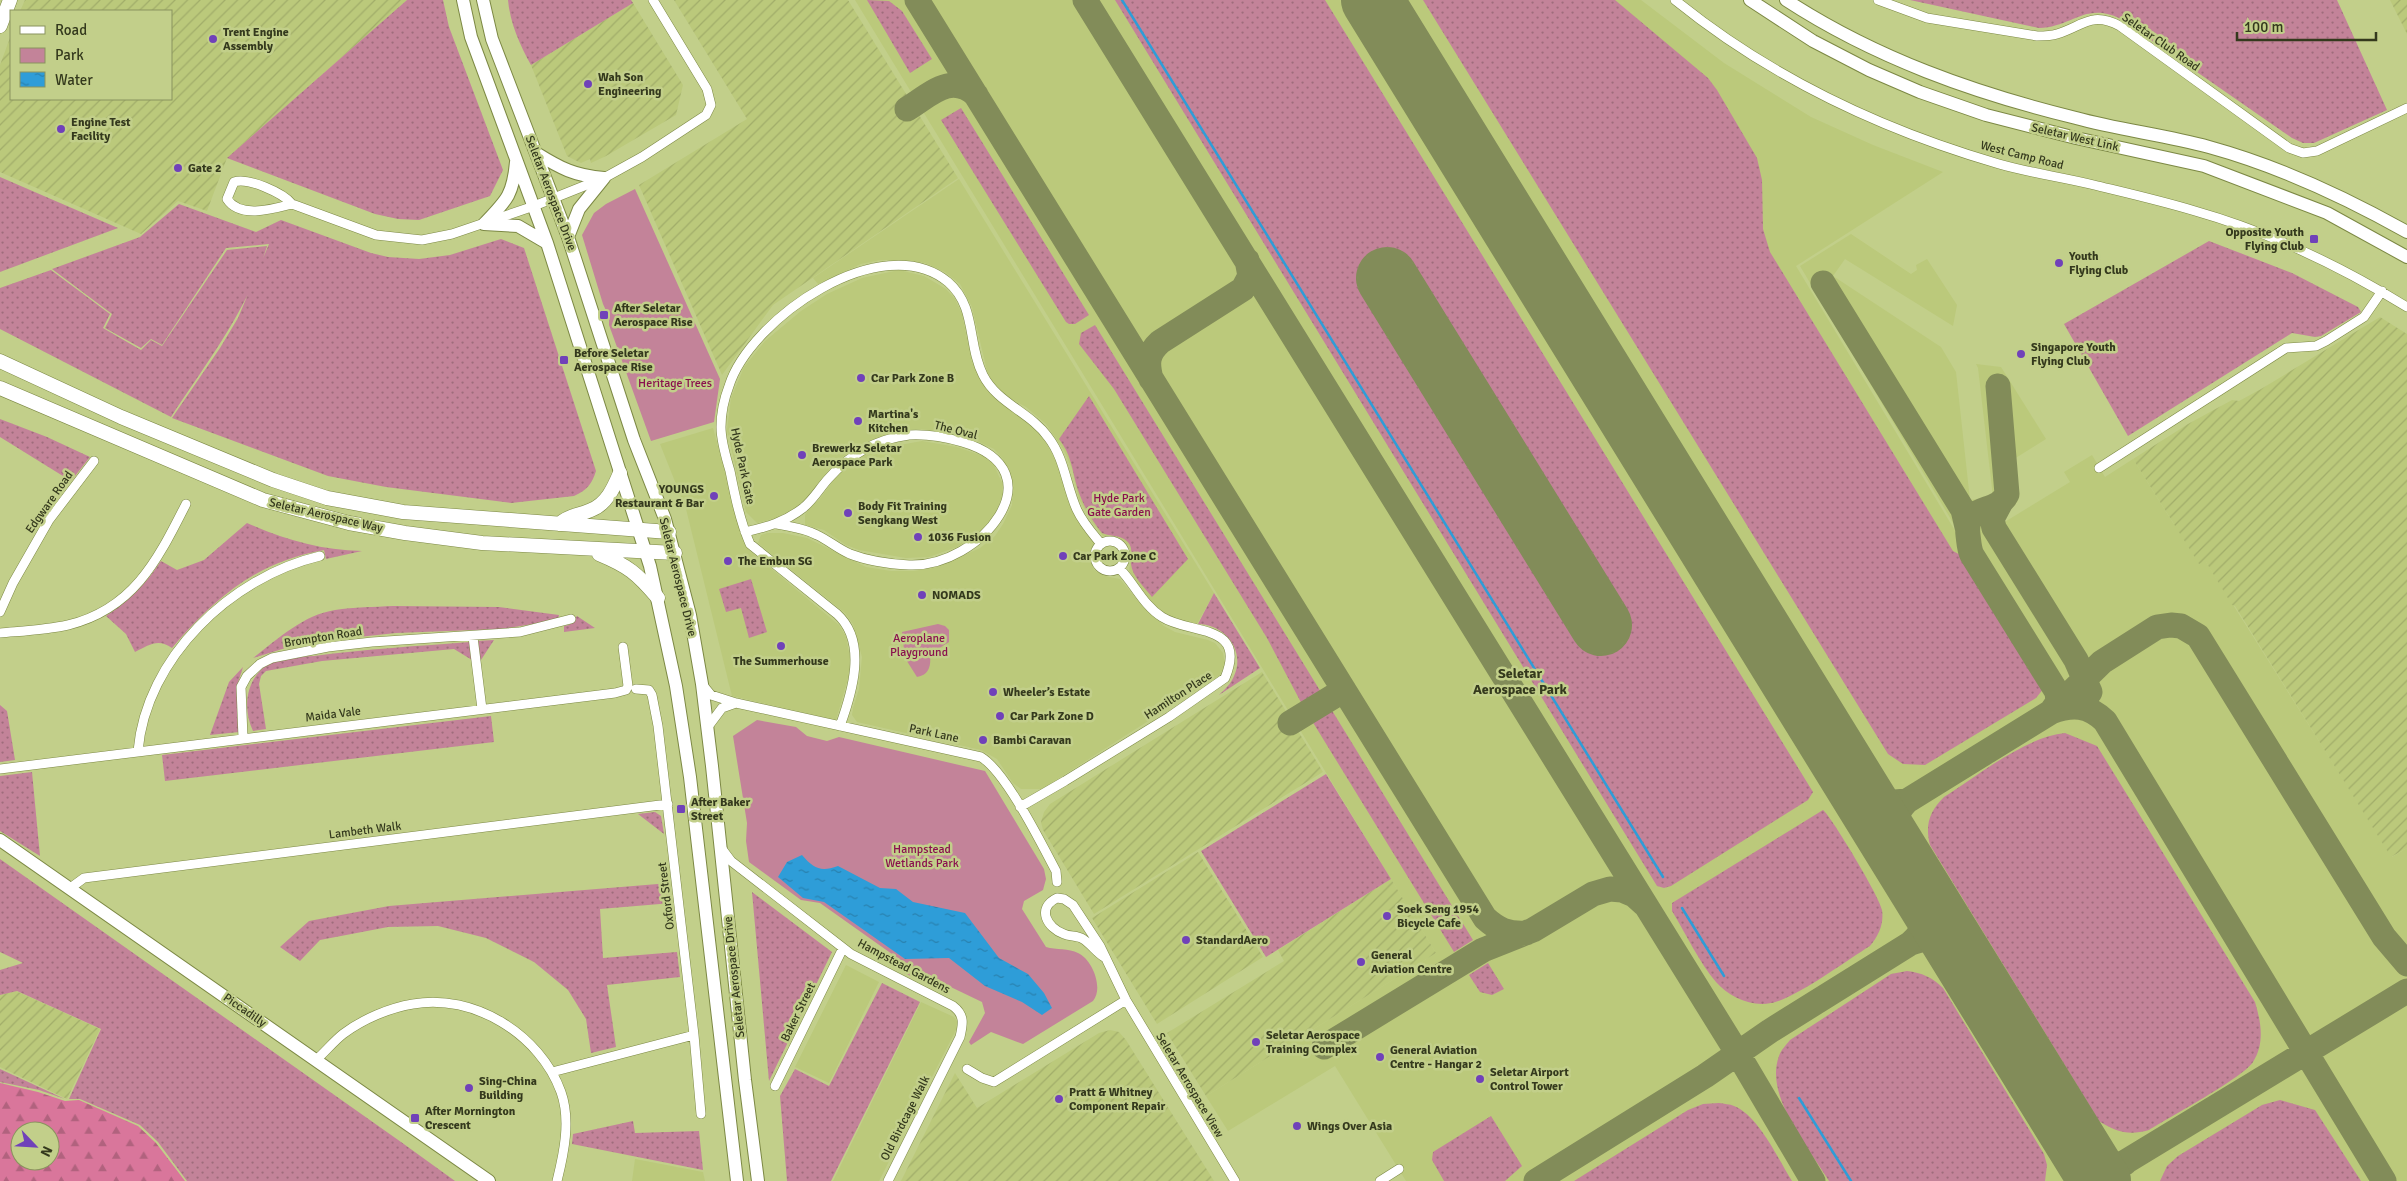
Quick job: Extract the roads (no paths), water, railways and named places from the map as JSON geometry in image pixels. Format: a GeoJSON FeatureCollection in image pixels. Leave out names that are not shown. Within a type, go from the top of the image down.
{"type":"FeatureCollection","features":[{"type":"Feature","properties":{"kind":"main road"},"geometry":{"type":"LineString","coordinates":[[0,26],[10,0]]}},
{"type":"Feature","properties":{"kind":"main road","name":"Seletar Aerospace Way"},"geometry":{"type":"LineString","coordinates":[[0,361],[121,417],[273,480],[327,498],[403,512],[669,532]]}},
{"type":"Feature","properties":{"kind":"main road","name":"Seletar Aerospace Way"},"geometry":{"type":"LineString","coordinates":[[0,388],[272,503],[349,523],[405,533],[482,543],[674,553]]}},
{"type":"Feature","properties":{"kind":"main road"},"geometry":{"type":"LineString","coordinates":[[558,524],[569,516],[592,510],[604,501],[613,491],[620,473]]}},
{"type":"Feature","properties":{"kind":"main road"},"geometry":{"type":"LineString","coordinates":[[589,550],[625,564],[658,598]]}},
{"type":"Feature","properties":{"kind":"street","name":"Seletar Aerospace Drive"},"geometry":{"type":"LineString","coordinates":[[463,0],[471,37],[547,243],[647,552],[658,598],[676,686],[690,777],[737,1181]]}},
{"type":"Feature","properties":{"kind":"street","name":"Seletar Aerospace Drive"},"geometry":{"type":"LineString","coordinates":[[483,0],[492,39],[554,197],[634,440],[669,532],[690,615],[702,684],[757,1179]]}},
{"type":"Feature","properties":{"kind":"street"},"geometry":{"type":"LineString","coordinates":[[292,204],[278,208],[248,210],[236,208],[227,199],[234,182],[246,181],[284,196],[292,204],[376,235],[422,240],[484,224],[604,178],[698,123],[706,116],[711,105],[707,88],[653,0]]}},
{"type":"Feature","properties":{"kind":"street","name":"West Camp Road"},"geometry":{"type":"LineString","coordinates":[[1674,0],[1752,54],[1799,83],[1865,117],[1937,144],[2001,164],[2094,185],[2224,220],[2336,267],[2382,291],[2407,307]]}},
{"type":"Feature","properties":{"kind":"street","name":"Seletar West Link"},"geometry":{"type":"LineString","coordinates":[[1750,0],[1813,41],[1869,70],[1920,92],[1986,115],[2204,166],[2327,213],[2407,257]]}},
{"type":"Feature","properties":{"kind":"street","name":"Seletar West Link"},"geometry":{"type":"LineString","coordinates":[[1786,0],[1879,51],[1928,73],[1992,95],[2076,119],[2210,148],[2293,177],[2335,195],[2407,232]]}},
{"type":"Feature","properties":{"kind":"street","name":"Seletar Club Road"},"geometry":{"type":"LineString","coordinates":[[1878,0],[1927,18],[2037,36],[2055,35],[2085,21],[2106,19],[2120,26],[2289,148],[2302,153],[2316,151],[2407,108]]}},
{"type":"Feature","properties":{"kind":"street"},"geometry":{"type":"LineString","coordinates":[[2076,119],[2105,133],[2135,140],[2137,143],[2136,151]]}},
{"type":"Feature","properties":{"kind":"street"},"geometry":{"type":"LineString","coordinates":[[536,152],[563,169],[576,174],[604,178]]}},
{"type":"Feature","properties":{"kind":"street"},"geometry":{"type":"LineString","coordinates":[[484,224],[512,190],[516,157]]}},
{"type":"Feature","properties":{"kind":"street"},"geometry":{"type":"LineString","coordinates":[[568,237],[582,204],[604,178]]}},
{"type":"Feature","properties":{"kind":"street"},"geometry":{"type":"LineString","coordinates":[[484,224],[518,226],[547,243]]}},
{"type":"Feature","properties":{"kind":"street","name":"Hyde Park Gate"},"geometry":{"type":"LineString","coordinates":[[840,726],[850,698],[854,679],[853,641],[848,628],[837,614],[757,552],[750,544],[745,532],[721,426],[729,385],[738,367],[763,335],[806,299],[842,277],[870,268],[896,264],[912,266],[930,272],[947,282],[958,294],[970,318],[976,356],[982,374],[997,394],[1025,413],[1048,436],[1060,458],[1077,510],[1101,544]]}},
{"type":"Feature","properties":{"kind":"street"},"geometry":{"type":"LineString","coordinates":[[2099,468],[2286,348],[2316,346],[2326,341],[2364,317],[2382,291]]}},
{"type":"Feature","properties":{"kind":"street","name":"The Oval"},"geometry":{"type":"LineString","coordinates":[[745,532],[777,524],[802,509],[814,498],[835,472],[851,458],[872,446],[910,435],[934,436],[975,446],[992,455],[1002,468],[1007,481],[1008,492],[1005,509],[986,534],[959,553],[924,565],[899,564],[862,558],[803,529],[777,524]]}},
{"type":"Feature","properties":{"kind":"street","name":"Edgware Road"},"geometry":{"type":"LineString","coordinates":[[0,612],[13,583],[49,520],[94,461]]}},
{"type":"Feature","properties":{"kind":"street"},"geometry":{"type":"LineString","coordinates":[[0,633],[66,625],[100,614],[120,601],[142,580],[159,556],[186,504]]}},
{"type":"Feature","properties":{"kind":"street"},"geometry":{"type":"LineString","coordinates":[[802,509],[798,521],[803,529]]}},
{"type":"Feature","properties":{"kind":"street"},"geometry":{"type":"LineString","coordinates":[[1114,541],[1122,546],[1124,560],[1119,568],[1105,570],[1097,563],[1096,553],[1101,544],[1114,541]]}},
{"type":"Feature","properties":{"kind":"street"},"geometry":{"type":"LineString","coordinates":[[138,751],[140,728],[148,703],[180,648],[228,599],[282,567],[320,556]]}},
{"type":"Feature","properties":{"kind":"street","name":"Hamilton Place"},"geometry":{"type":"LineString","coordinates":[[1020,806],[1066,781],[1169,717],[1226,678],[1230,658],[1228,647],[1224,640],[1212,632],[1176,624],[1161,616],[1149,606],[1119,568]]}},
{"type":"Feature","properties":{"kind":"street","name":"Brompton Road"},"geometry":{"type":"LineString","coordinates":[[243,738],[241,687],[247,676],[260,664],[272,658],[328,647],[372,642],[473,637],[520,632],[571,619]]}},
{"type":"Feature","properties":{"kind":"street"},"geometry":{"type":"LineString","coordinates":[[473,637],[482,709]]}},
{"type":"Feature","properties":{"kind":"street","name":"Maida Vale"},"geometry":{"type":"LineString","coordinates":[[0,768],[626,690],[628,686],[623,648]]}},
{"type":"Feature","properties":{"kind":"street","name":"Park Lane"},"geometry":{"type":"LineString","coordinates":[[702,684],[711,695],[736,703],[975,755],[992,764],[1020,806],[1056,871],[1057,882]]}},
{"type":"Feature","properties":{"kind":"street","name":"Oxford Street"},"geometry":{"type":"LineString","coordinates":[[636,689],[649,690],[652,695],[668,804],[701,1114]]}},
{"type":"Feature","properties":{"kind":"street"},"geometry":{"type":"LineString","coordinates":[[707,729],[722,708],[736,703]]}},
{"type":"Feature","properties":{"kind":"street","name":"Lambeth Walk"},"geometry":{"type":"LineString","coordinates":[[69,889],[84,878],[668,804]]}},
{"type":"Feature","properties":{"kind":"street","name":"Piccadilly"},"geometry":{"type":"LineString","coordinates":[[0,840],[489,1181]]}},
{"type":"Feature","properties":{"kind":"street","name":"Hampstead Gardens"},"geometry":{"type":"LineString","coordinates":[[721,848],[731,861],[843,948],[958,1010],[963,1019],[960,1038],[945,1066]]}},
{"type":"Feature","properties":{"kind":"street","name":"Seletar Aerospace View"},"geometry":{"type":"LineString","coordinates":[[1104,957],[1084,939],[1062,934],[1055,929],[1045,916],[1044,909],[1047,904],[1057,898],[1064,899],[1073,906],[1100,946],[1126,1000],[1235,1181]]}},
{"type":"Feature","properties":{"kind":"street","name":"Baker Street"},"geometry":{"type":"LineString","coordinates":[[775,1086],[843,948]]}},
{"type":"Feature","properties":{"kind":"street"},"geometry":{"type":"LineString","coordinates":[[968,1068],[982,1078],[994,1082],[1126,1000]]}},
{"type":"Feature","properties":{"kind":"street"},"geometry":{"type":"LineString","coordinates":[[316,1060],[343,1034],[386,1011],[414,1004],[448,1003],[478,1009],[507,1026],[537,1051],[552,1072],[561,1093],[566,1117],[564,1154],[556,1181]]}},
{"type":"Feature","properties":{"kind":"street"},"geometry":{"type":"LineString","coordinates":[[552,1072],[694,1035]]}},
{"type":"Feature","properties":{"kind":"street","name":"Old Birdcage Walk"},"geometry":{"type":"LineString","coordinates":[[888,1181],[945,1066]]}},
{"type":"Feature","properties":{"kind":"street"},"geometry":{"type":"LineString","coordinates":[[1380,1181],[1399,1170]]}},
{"type":"Feature","properties":{"kind":"water"},"geometry":{"type":"Polygon","coordinates":[[[802,855],[818,868],[827,869],[838,866],[880,888],[896,889],[913,902],[965,913],[999,958],[1028,974],[1044,993],[1052,1008],[1042,1015],[1022,1002],[985,986],[949,958],[905,959],[824,902],[803,898],[778,877],[787,862],[802,855]]]}},
{"type":"Feature","properties":{"kind":"waterway"},"geometry":{"type":"LineString","coordinates":[[1122,0],[1663,877]]}},
{"type":"Feature","properties":{"kind":"waterway"},"geometry":{"type":"LineString","coordinates":[[1682,908],[1724,976]]}},
{"type":"Feature","properties":{"kind":"waterway"},"geometry":{"type":"LineString","coordinates":[[1799,1098],[1851,1181]]}},
{"type":"Feature","properties":{"kind":"place","name":"Trent Engine Assembly"},"geometry":{"type":"Point","coordinates":[213,39]}},
{"type":"Feature","properties":{"kind":"place","name":"Wah Son Engineering"},"geometry":{"type":"Point","coordinates":[588,84]}},
{"type":"Feature","properties":{"kind":"place","name":"Engine Test Facility"},"geometry":{"type":"Point","coordinates":[61,129]}},
{"type":"Feature","properties":{"kind":"place","name":"Gate 2"},"geometry":{"type":"Point","coordinates":[178,168]}},
{"type":"Feature","properties":{"kind":"place","name":"Opposite Youth Flying Club"},"geometry":{"type":"Point","coordinates":[2314,239]}},
{"type":"Feature","properties":{"kind":"place","name":"Youth Flying Club"},"geometry":{"type":"Point","coordinates":[2059,263]}},
{"type":"Feature","properties":{"kind":"place","name":"After Seletar Aerospace Rise"},"geometry":{"type":"Point","coordinates":[604,315]}},
{"type":"Feature","properties":{"kind":"place","name":"Singapore Youth Flying Club"},"geometry":{"type":"Point","coordinates":[2021,354]}},
{"type":"Feature","properties":{"kind":"place","name":"Before Seletar Aerospace Rise"},"geometry":{"type":"Point","coordinates":[564,360]}},
{"type":"Feature","properties":{"kind":"place","name":"Car Park Zone B"},"geometry":{"type":"Point","coordinates":[861,378]}},
{"type":"Feature","properties":{"kind":"place","name":"Martina's Kitchen"},"geometry":{"type":"Point","coordinates":[858,421]}},
{"type":"Feature","properties":{"kind":"place","name":"Brewerkz Seletar Aerospace Park"},"geometry":{"type":"Point","coordinates":[802,455]}},
{"type":"Feature","properties":{"kind":"place","name":"YOUNGS Restaurant & Bar"},"geometry":{"type":"Point","coordinates":[714,496]}},
{"type":"Feature","properties":{"kind":"place","name":"Body Fit Training Sengkang West"},"geometry":{"type":"Point","coordinates":[848,513]}},
{"type":"Feature","properties":{"kind":"place","name":"1036 Fusion"},"geometry":{"type":"Point","coordinates":[918,537]}},
{"type":"Feature","properties":{"kind":"place","name":"Car Park Zone C"},"geometry":{"type":"Point","coordinates":[1063,556]}},
{"type":"Feature","properties":{"kind":"place","name":"The Embun SG"},"geometry":{"type":"Point","coordinates":[728,561]}},
{"type":"Feature","properties":{"kind":"place","name":"NOMADS"},"geometry":{"type":"Point","coordinates":[922,595]}},
{"type":"Feature","properties":{"kind":"place","name":"The Summerhouse"},"geometry":{"type":"Point","coordinates":[781,646]}},
{"type":"Feature","properties":{"kind":"place","name":"Wheeler’s Estate"},"geometry":{"type":"Point","coordinates":[993,692]}},
{"type":"Feature","properties":{"kind":"place","name":"Car Park Zone D"},"geometry":{"type":"Point","coordinates":[1000,716]}},
{"type":"Feature","properties":{"kind":"place","name":"Bambi Caravan"},"geometry":{"type":"Point","coordinates":[983,740]}},
{"type":"Feature","properties":{"kind":"place","name":"After Baker Street"},"geometry":{"type":"Point","coordinates":[681,809]}},
{"type":"Feature","properties":{"kind":"place","name":"Soek Seng 1954 Bicycle Cafe"},"geometry":{"type":"Point","coordinates":[1387,916]}},
{"type":"Feature","properties":{"kind":"place","name":"StandardAero"},"geometry":{"type":"Point","coordinates":[1186,940]}},
{"type":"Feature","properties":{"kind":"place","name":"General Aviation Centre"},"geometry":{"type":"Point","coordinates":[1361,962]}},
{"type":"Feature","properties":{"kind":"place","name":"Seletar Aerospace Training Complex"},"geometry":{"type":"Point","coordinates":[1256,1042]}},
{"type":"Feature","properties":{"kind":"place","name":"General Aviation Centre - Hangar 2"},"geometry":{"type":"Point","coordinates":[1380,1057]}},
{"type":"Feature","properties":{"kind":"place","name":"Seletar Airport Control Tower"},"geometry":{"type":"Point","coordinates":[1480,1079]}},
{"type":"Feature","properties":{"kind":"place","name":"Sing-China Building"},"geometry":{"type":"Point","coordinates":[469,1088]}},
{"type":"Feature","properties":{"kind":"place","name":"Pratt & Whitney Component Repair"},"geometry":{"type":"Point","coordinates":[1059,1099]}},
{"type":"Feature","properties":{"kind":"place","name":"After Mornington Crescent"},"geometry":{"type":"Point","coordinates":[415,1118]}},
{"type":"Feature","properties":{"kind":"place","name":"Wings Over Asia"},"geometry":{"type":"Point","coordinates":[1297,1126]}},
{"type":"Feature","properties":{"kind":"district","name":"Seletar Aerospace Park"},"geometry":{"type":"Point","coordinates":[1520,682]}},
{"type":"Feature","properties":{"kind":"park label","name":"Heritage Trees"},"geometry":{"type":"Point","coordinates":[675,383]}},
{"type":"Feature","properties":{"kind":"park label","name":"Hyde Park Gate Garden"},"geometry":{"type":"Point","coordinates":[1119,505]}},
{"type":"Feature","properties":{"kind":"park label","name":"Aeroplane Playground"},"geometry":{"type":"Point","coordinates":[919,645]}},
{"type":"Feature","properties":{"kind":"park label","name":"Hampstead Wetlands Park"},"geometry":{"type":"Point","coordinates":[922,856]}}]}
